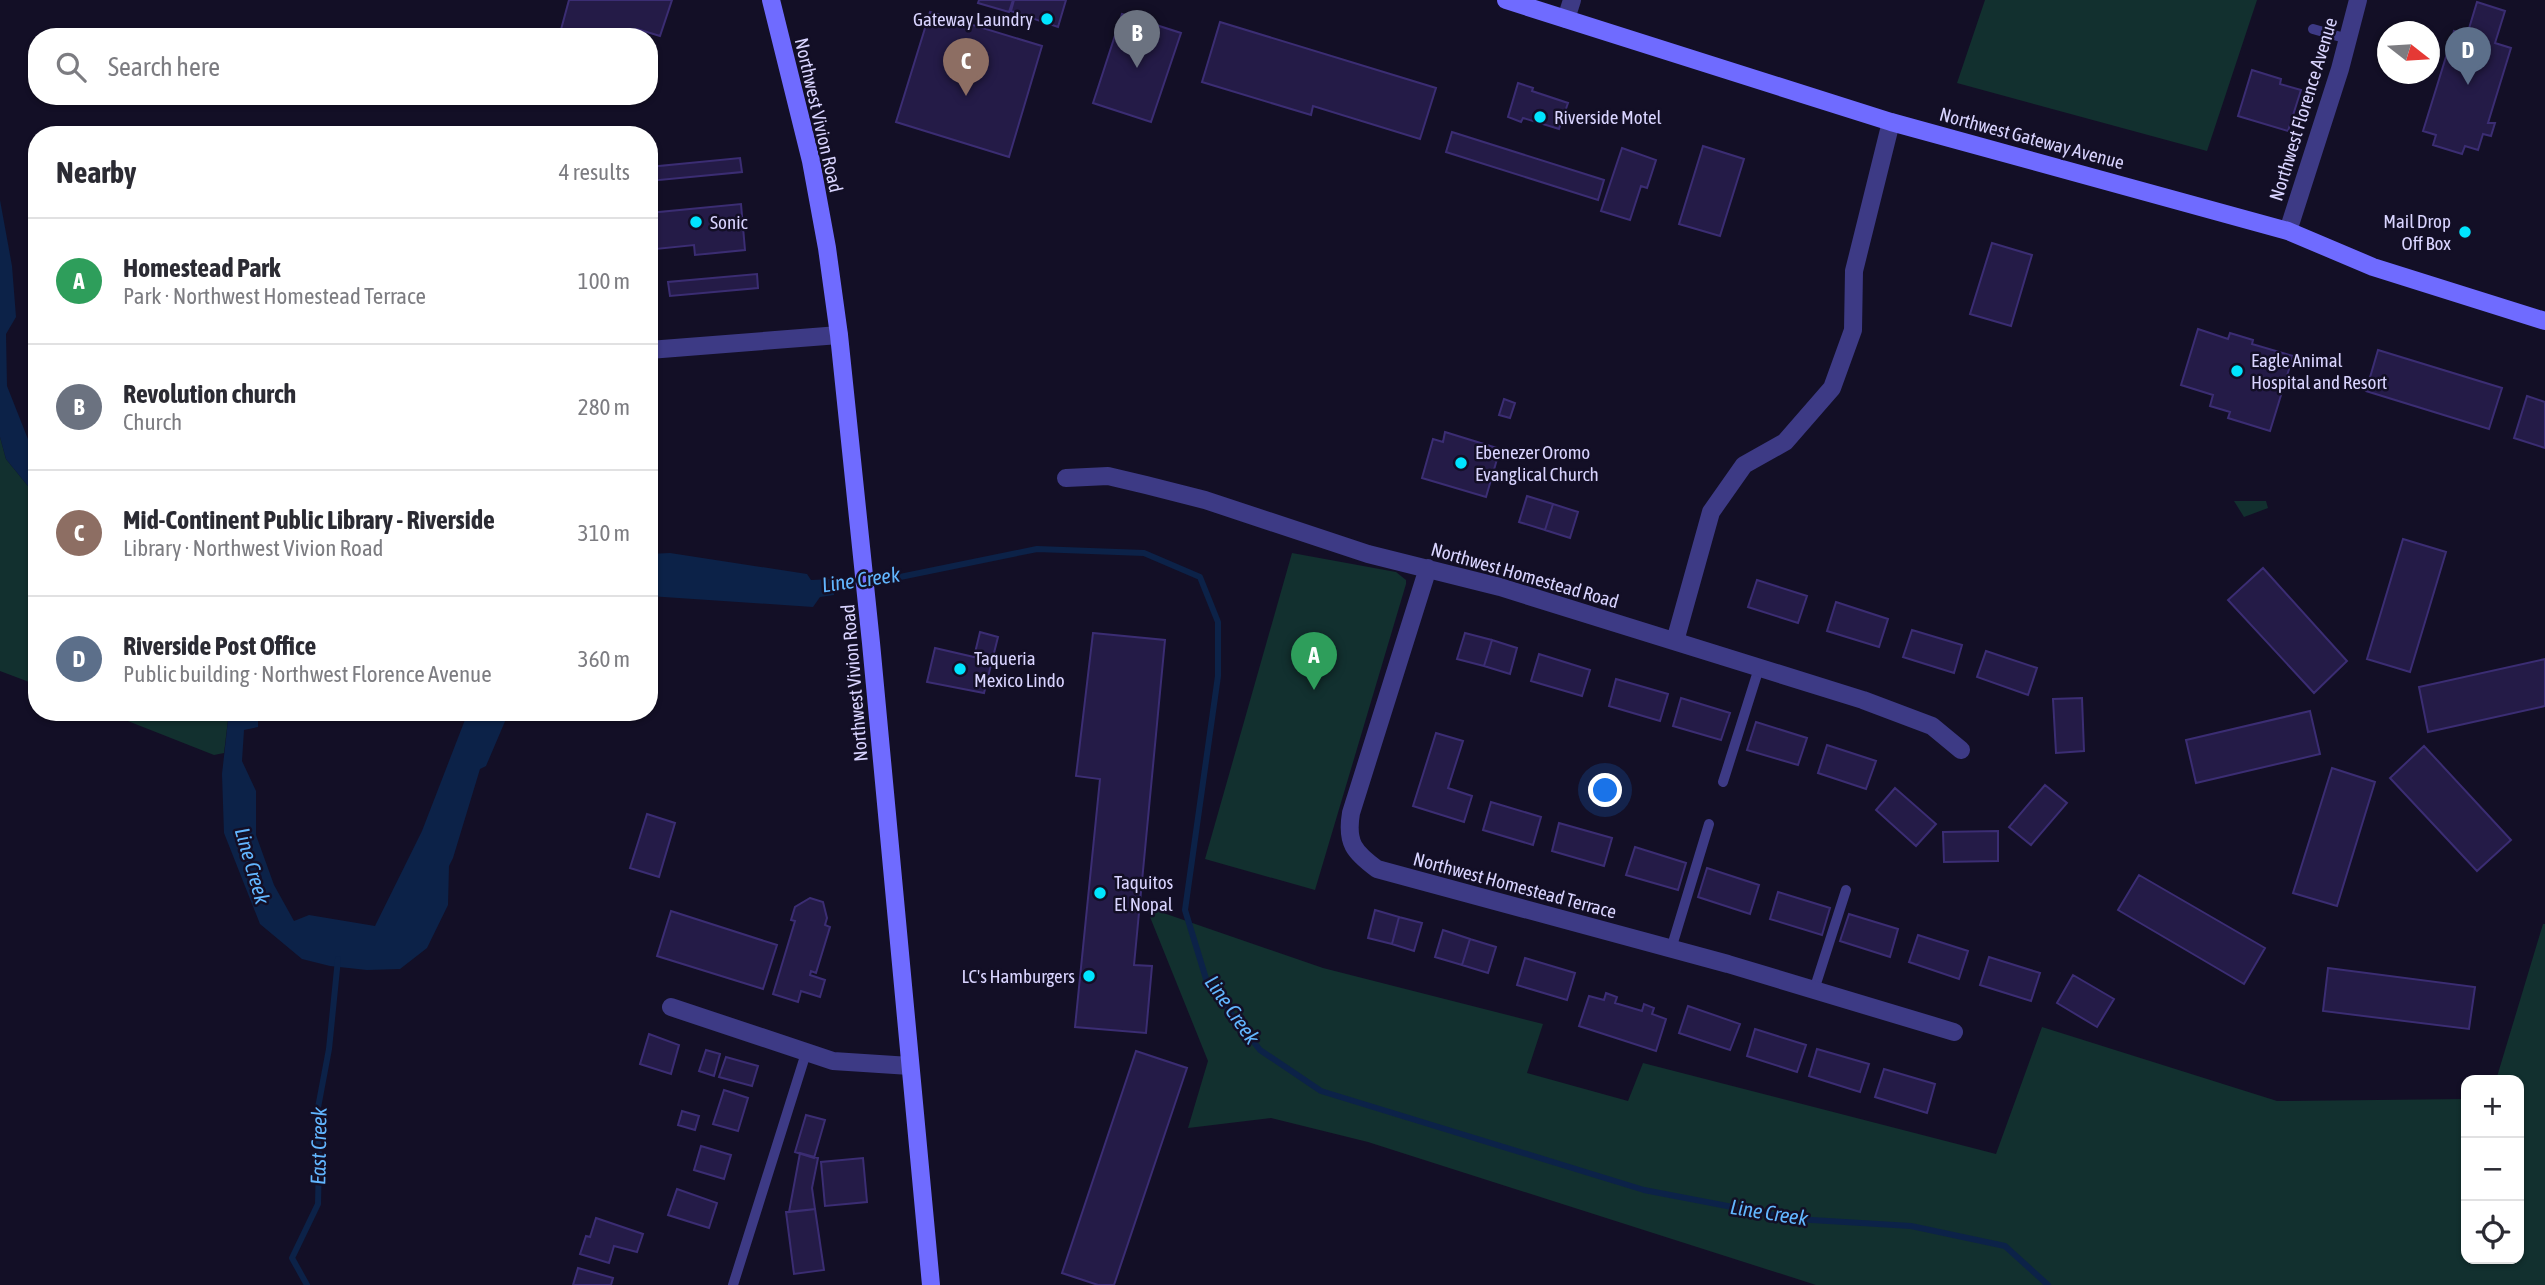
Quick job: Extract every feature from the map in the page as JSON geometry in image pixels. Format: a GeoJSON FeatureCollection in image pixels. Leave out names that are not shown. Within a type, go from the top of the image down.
{"type":"FeatureCollection","features":[{"type":"Feature","properties":{"kind":"main road","name":"Northwest Vivion Road"},"geometry":{"type":"LineString","coordinates":[[771,0],[811,161],[839,335],[858,506],[930,1285]]}},
{"type":"Feature","properties":{"kind":"main road","name":"Northwest Gateway Avenue"},"geometry":{"type":"LineString","coordinates":[[1506,0],[1891,122],[2288,231],[2373,267],[2544,317]]}},
{"type":"Feature","properties":{"kind":"street"},"geometry":{"type":"LineString","coordinates":[[1566,19],[1573,0]]}},
{"type":"Feature","properties":{"kind":"street","name":"Northwest Florence Avenue"},"geometry":{"type":"LineString","coordinates":[[2288,231],[2358,0]]}},
{"type":"Feature","properties":{"kind":"street"},"geometry":{"type":"LineString","coordinates":[[1675,642],[1711,512],[1744,466],[1786,442],[1832,388],[1853,330],[1854,271],[1891,122]]}},
{"type":"Feature","properties":{"kind":"street"},"geometry":{"type":"LineString","coordinates":[[658,349],[839,335]]}},
{"type":"Feature","properties":{"kind":"street","name":"Northwest Homestead Road"},"geometry":{"type":"LineString","coordinates":[[1066,478],[1108,476],[1146,485],[1205,500],[1368,554],[1500,587],[1863,700],[1932,726],[1961,750]]}},
{"type":"Feature","properties":{"kind":"street","name":"Northwest Homestead Terrace"},"geometry":{"type":"LineString","coordinates":[[1428,568],[1351,813],[1349,828],[1358,855],[1377,869],[1671,949],[1954,1032]]}},
{"type":"Feature","properties":{"kind":"street"},"geometry":{"type":"LineString","coordinates":[[671,1007],[833,1060],[910,1066]]}},
{"type":"Feature","properties":{"kind":"lane"},"geometry":{"type":"LineString","coordinates":[[2313,29],[2348,39]]}},
{"type":"Feature","properties":{"kind":"lane"},"geometry":{"type":"LineString","coordinates":[[1723,782],[1759,668]]}},
{"type":"Feature","properties":{"kind":"lane"},"geometry":{"type":"LineString","coordinates":[[1671,949],[1709,824]]}},
{"type":"Feature","properties":{"kind":"lane"},"geometry":{"type":"LineString","coordinates":[[1814,990],[1846,890]]}},
{"type":"Feature","properties":{"kind":"lane"},"geometry":{"type":"LineString","coordinates":[[733,1285],[806,1053]]}},
{"type":"Feature","properties":{"kind":"green space"},"geometry":{"type":"Polygon","coordinates":[[[1985,0],[2257,0],[2207,151],[1957,83],[1985,0]]]}},
{"type":"Feature","properties":{"kind":"green space"},"geometry":{"type":"Polygon","coordinates":[[[0,437],[6,459],[28,486],[28,682],[0,671],[0,437]]]}},
{"type":"Feature","properties":{"kind":"green space"},"geometry":{"type":"Polygon","coordinates":[[[2234,501],[2266,501],[2268,508],[2244,517],[2234,501]]]}},
{"type":"Feature","properties":{"kind":"green space"},"geometry":{"type":"Polygon","coordinates":[[[1292,553],[1396,572],[1406,580],[1315,890],[1205,859],[1292,553]]]}},
{"type":"Feature","properties":{"kind":"green space"},"geometry":{"type":"Polygon","coordinates":[[[128,721],[228,721],[224,753],[214,755],[128,721]]]}},
{"type":"Feature","properties":{"kind":"green space"},"geometry":{"type":"Polygon","coordinates":[[[1146,907],[1323,968],[1543,1024],[1527,1073],[1628,1101],[1643,1063],[1996,1154],[2042,1027],[2277,1101],[2461,1099],[2461,1264],[2524,1264],[2524,1075],[2498,1075],[2545,924],[2545,1285],[1816,1285],[1368,1142],[1271,1118],[1188,1128],[1208,1061],[1146,907]]]}},
{"type":"Feature","properties":{"kind":"water"},"geometry":{"type":"Polygon","coordinates":[[[0,200],[12,266],[16,317],[6,334],[7,386],[28,439],[28,486],[6,459],[0,437],[0,200]]]}},
{"type":"Feature","properties":{"kind":"water"},"geometry":{"type":"Polygon","coordinates":[[[670,553],[807,574],[811,580],[834,579],[834,595],[820,597],[813,607],[658,597],[658,554],[670,553]]]}},
{"type":"Feature","properties":{"kind":"water"},"geometry":{"type":"Polygon","coordinates":[[[228,721],[258,721],[258,727],[244,730],[242,761],[256,791],[256,835],[274,885],[294,921],[309,915],[375,926],[422,831],[465,721],[505,721],[486,766],[480,769],[449,866],[448,905],[427,948],[400,969],[367,970],[330,966],[302,959],[260,924],[224,833],[222,774],[228,721]]]}},
{"type":"Feature","properties":{"kind":"building"},"geometry":{"type":"Polygon","coordinates":[[[569,0],[672,0],[660,36],[658,28],[561,28],[569,0]]]}},
{"type":"Feature","properties":{"kind":"building"},"geometry":{"type":"Polygon","coordinates":[[[979,0],[1013,0],[1009,12],[978,3],[979,0]]]}},
{"type":"Feature","properties":{"kind":"building","name":"Gateway Laundry"},"geometry":{"type":"Polygon","coordinates":[[[1014,0],[1066,0],[1058,27],[1011,11],[1014,0]]]}},
{"type":"Feature","properties":{"kind":"building"},"geometry":{"type":"Polygon","coordinates":[[[2477,2],[2505,11],[2495,43],[2511,48],[2488,123],[2495,123],[2491,136],[2483,134],[2478,150],[2465,146],[2462,154],[2433,145],[2436,135],[2423,131],[2438,84],[2440,84],[2454,31],[2467,35],[2477,2]]]}},
{"type":"Feature","properties":{"kind":"building"},"geometry":{"type":"Polygon","coordinates":[[[930,12],[1042,46],[1009,157],[896,122],[930,12]]]}},
{"type":"Feature","properties":{"kind":"building"},"geometry":{"type":"Polygon","coordinates":[[[1122,14],[1181,33],[1151,122],[1093,103],[1122,14]]]}},
{"type":"Feature","properties":{"kind":"building"},"geometry":{"type":"Polygon","coordinates":[[[1220,22],[1436,88],[1420,139],[1313,106],[1311,115],[1202,82],[1220,22]]]}},
{"type":"Feature","properties":{"kind":"building"},"geometry":{"type":"Polygon","coordinates":[[[2252,70],[2281,79],[2280,84],[2301,90],[2288,131],[2238,116],[2252,70]]]}},
{"type":"Feature","properties":{"kind":"building"},"geometry":{"type":"Polygon","coordinates":[[[1518,83],[1533,88],[1532,91],[1568,103],[1559,129],[1523,118],[1521,122],[1508,117],[1518,83]]]}},
{"type":"Feature","properties":{"kind":"building"},"geometry":{"type":"Polygon","coordinates":[[[1452,132],[1604,180],[1598,200],[1446,152],[1452,132]]]}},
{"type":"Feature","properties":{"kind":"building"},"geometry":{"type":"Polygon","coordinates":[[[1703,146],[1744,159],[1720,236],[1679,224],[1703,146]]]}},
{"type":"Feature","properties":{"kind":"building"},"geometry":{"type":"Polygon","coordinates":[[[1622,148],[1656,160],[1647,188],[1641,186],[1630,220],[1601,211],[1622,148]]]}},
{"type":"Feature","properties":{"kind":"building"},"geometry":{"type":"Polygon","coordinates":[[[740,158],[742,172],[658,180],[658,166],[740,158]]]}},
{"type":"Feature","properties":{"kind":"building","name":"Sonic"},"geometry":{"type":"Polygon","coordinates":[[[741,204],[745,250],[695,255],[694,245],[658,249],[658,212],[741,204]]]}},
{"type":"Feature","properties":{"kind":"building"},"geometry":{"type":"Polygon","coordinates":[[[1992,243],[2032,255],[2011,326],[1970,314],[1992,243]]]}},
{"type":"Feature","properties":{"kind":"building"},"geometry":{"type":"Polygon","coordinates":[[[757,274],[758,288],[670,296],[668,282],[757,274]]]}},
{"type":"Feature","properties":{"kind":"building","name":"Eagle Animal Hospital and Resort"},"geometry":{"type":"Polygon","coordinates":[[[2198,329],[2228,339],[2230,333],[2253,340],[2252,344],[2293,356],[2270,431],[2228,418],[2230,412],[2210,406],[2213,395],[2181,385],[2198,329]]]}},
{"type":"Feature","properties":{"kind":"building"},"geometry":{"type":"Polygon","coordinates":[[[2378,350],[2502,388],[2489,429],[2366,391],[2378,350]]]}},
{"type":"Feature","properties":{"kind":"building"},"geometry":{"type":"Polygon","coordinates":[[[2527,396],[2545,402],[2545,448],[2514,438],[2527,396]]]}},
{"type":"Feature","properties":{"kind":"building"},"geometry":{"type":"Polygon","coordinates":[[[1504,399],[1515,403],[1510,418],[1499,415],[1504,399]]]}},
{"type":"Feature","properties":{"kind":"building","name":"Ebenezer Oromo Evanglical Church"},"geometry":{"type":"Polygon","coordinates":[[[1445,432],[1500,449],[1486,497],[1422,478],[1433,439],[1443,442],[1445,432]]]}},
{"type":"Feature","properties":{"kind":"building"},"geometry":{"type":"Polygon","coordinates":[[[1527,496],[1553,504],[1545,530],[1519,522],[1527,496]]]}},
{"type":"Feature","properties":{"kind":"building"},"geometry":{"type":"Polygon","coordinates":[[[1553,504],[1578,512],[1570,538],[1545,530],[1553,504]]]}},
{"type":"Feature","properties":{"kind":"building"},"geometry":{"type":"Polygon","coordinates":[[[2403,539],[2446,552],[2410,672],[2367,659],[2403,539]]]}},
{"type":"Feature","properties":{"kind":"building"},"geometry":{"type":"Polygon","coordinates":[[[2263,568],[2347,661],[2314,693],[2228,600],[2263,568]]]}},
{"type":"Feature","properties":{"kind":"building"},"geometry":{"type":"Polygon","coordinates":[[[1757,580],[1807,596],[1798,623],[1748,607],[1757,580]]]}},
{"type":"Feature","properties":{"kind":"building"},"geometry":{"type":"Polygon","coordinates":[[[1836,602],[1888,619],[1879,647],[1827,631],[1836,602]]]}},
{"type":"Feature","properties":{"kind":"building"},"geometry":{"type":"Polygon","coordinates":[[[1912,630],[1962,645],[1954,673],[1903,657],[1912,630]]]}},
{"type":"Feature","properties":{"kind":"building","name":"Taqueria Mexico Lindo"},"geometry":{"type":"Polygon","coordinates":[[[980,632],[998,637],[984,693],[927,682],[935,648],[974,657],[980,632]]]}},
{"type":"Feature","properties":{"kind":"building"},"geometry":{"type":"Polygon","coordinates":[[[1093,633],[1165,640],[1134,965],[1152,966],[1146,1033],[1075,1027],[1100,779],[1076,776],[1093,633]]]}},
{"type":"Feature","properties":{"kind":"building"},"geometry":{"type":"Polygon","coordinates":[[[1465,633],[1492,640],[1484,666],[1457,659],[1465,633]]]}},
{"type":"Feature","properties":{"kind":"building"},"geometry":{"type":"Polygon","coordinates":[[[1492,640],[1517,648],[1510,674],[1484,666],[1492,640]]]}},
{"type":"Feature","properties":{"kind":"building"},"geometry":{"type":"Polygon","coordinates":[[[1986,651],[2037,668],[2028,695],[1977,677],[1986,651]]]}},
{"type":"Feature","properties":{"kind":"building"},"geometry":{"type":"Polygon","coordinates":[[[1539,654],[1590,670],[1582,696],[1531,681],[1539,654]]]}},
{"type":"Feature","properties":{"kind":"building"},"geometry":{"type":"Polygon","coordinates":[[[2545,659],[2545,706],[2428,732],[2419,687],[2545,659]]]}},
{"type":"Feature","properties":{"kind":"building"},"geometry":{"type":"Polygon","coordinates":[[[1616,679],[1668,694],[1660,721],[1609,706],[1616,679]]]}},
{"type":"Feature","properties":{"kind":"building"},"geometry":{"type":"Polygon","coordinates":[[[1681,698],[1730,713],[1721,740],[1673,726],[1681,698]]]}},
{"type":"Feature","properties":{"kind":"building"},"geometry":{"type":"Polygon","coordinates":[[[2082,698],[2084,751],[2056,753],[2053,699],[2082,698]]]}},
{"type":"Feature","properties":{"kind":"building"},"geometry":{"type":"Polygon","coordinates":[[[2310,711],[2320,754],[2196,783],[2186,740],[2310,711]]]}},
{"type":"Feature","properties":{"kind":"building"},"geometry":{"type":"Polygon","coordinates":[[[1756,722],[1807,738],[1798,765],[1747,750],[1756,722]]]}},
{"type":"Feature","properties":{"kind":"building"},"geometry":{"type":"Polygon","coordinates":[[[1436,733],[1463,741],[1448,788],[1472,796],[1464,822],[1413,806],[1436,733]]]}},
{"type":"Feature","properties":{"kind":"building"},"geometry":{"type":"Polygon","coordinates":[[[1827,745],[1876,761],[1866,789],[1818,773],[1827,745]]]}},
{"type":"Feature","properties":{"kind":"building"},"geometry":{"type":"Polygon","coordinates":[[[2424,746],[2511,840],[2477,871],[2390,778],[2424,746]]]}},
{"type":"Feature","properties":{"kind":"building"},"geometry":{"type":"Polygon","coordinates":[[[2332,768],[2375,782],[2337,906],[2293,893],[2332,768]]]}},
{"type":"Feature","properties":{"kind":"building"},"geometry":{"type":"Polygon","coordinates":[[[2045,785],[2067,803],[2031,845],[2009,827],[2045,785]]]}},
{"type":"Feature","properties":{"kind":"building"},"geometry":{"type":"Polygon","coordinates":[[[1895,788],[1936,824],[1916,846],[1876,810],[1895,788]]]}},
{"type":"Feature","properties":{"kind":"building"},"geometry":{"type":"Polygon","coordinates":[[[1491,802],[1541,817],[1533,845],[1483,830],[1491,802]]]}},
{"type":"Feature","properties":{"kind":"building"},"geometry":{"type":"Polygon","coordinates":[[[647,814],[675,823],[659,877],[630,868],[647,814]]]}},
{"type":"Feature","properties":{"kind":"building"},"geometry":{"type":"Polygon","coordinates":[[[1559,823],[1612,838],[1604,866],[1552,851],[1559,823]]]}},
{"type":"Feature","properties":{"kind":"building"},"geometry":{"type":"Polygon","coordinates":[[[1998,831],[1998,861],[1944,862],[1943,832],[1998,831]]]}},
{"type":"Feature","properties":{"kind":"building"},"geometry":{"type":"Polygon","coordinates":[[[1635,847],[1686,863],[1678,890],[1626,875],[1635,847]]]}},
{"type":"Feature","properties":{"kind":"building"},"geometry":{"type":"Polygon","coordinates":[[[1707,868],[1759,885],[1750,914],[1698,897],[1707,868]]]}},
{"type":"Feature","properties":{"kind":"building"},"geometry":{"type":"Polygon","coordinates":[[[2139,875],[2265,948],[2244,984],[2118,910],[2139,875]]]}},
{"type":"Feature","properties":{"kind":"building"},"geometry":{"type":"Polygon","coordinates":[[[1778,892],[1830,908],[1822,935],[1770,919],[1778,892]]]}},
{"type":"Feature","properties":{"kind":"building"},"geometry":{"type":"Polygon","coordinates":[[[810,898],[823,902],[827,918],[825,925],[830,927],[816,973],[811,971],[810,975],[825,980],[820,997],[801,991],[798,1002],[773,994],[795,921],[791,920],[795,907],[810,898]]]}},
{"type":"Feature","properties":{"kind":"building"},"geometry":{"type":"Polygon","coordinates":[[[1375,910],[1399,917],[1392,944],[1368,938],[1375,910]]]}},
{"type":"Feature","properties":{"kind":"building"},"geometry":{"type":"Polygon","coordinates":[[[671,911],[777,945],[763,989],[657,956],[671,911]]]}},
{"type":"Feature","properties":{"kind":"building"},"geometry":{"type":"Polygon","coordinates":[[[1849,914],[1898,929],[1890,957],[1840,941],[1849,914]]]}},
{"type":"Feature","properties":{"kind":"building"},"geometry":{"type":"Polygon","coordinates":[[[1399,917],[1422,923],[1414,951],[1392,944],[1399,917]]]}},
{"type":"Feature","properties":{"kind":"building"},"geometry":{"type":"Polygon","coordinates":[[[1443,930],[1470,939],[1462,965],[1435,957],[1443,930]]]}},
{"type":"Feature","properties":{"kind":"building"},"geometry":{"type":"Polygon","coordinates":[[[1918,935],[1968,951],[1959,979],[1909,962],[1918,935]]]}},
{"type":"Feature","properties":{"kind":"building"},"geometry":{"type":"Polygon","coordinates":[[[1470,939],[1496,947],[1488,973],[1462,965],[1470,939]]]}},
{"type":"Feature","properties":{"kind":"building"},"geometry":{"type":"Polygon","coordinates":[[[1989,957],[2040,973],[2031,1001],[1980,985],[1989,957]]]}},
{"type":"Feature","properties":{"kind":"building"},"geometry":{"type":"Polygon","coordinates":[[[1525,958],[1575,973],[1567,1000],[1517,985],[1525,958]]]}},
{"type":"Feature","properties":{"kind":"building"},"geometry":{"type":"Polygon","coordinates":[[[2328,968],[2475,987],[2469,1029],[2323,1011],[2328,968]]]}},
{"type":"Feature","properties":{"kind":"building"},"geometry":{"type":"Polygon","coordinates":[[[2073,975],[2114,999],[2097,1027],[2057,1003],[2073,975]]]}},
{"type":"Feature","properties":{"kind":"building"},"geometry":{"type":"Polygon","coordinates":[[[1606,993],[1617,997],[1615,1003],[1642,1011],[1644,1004],[1654,1008],[1652,1014],[1666,1019],[1656,1051],[1579,1026],[1589,996],[1604,1000],[1606,993]]]}},
{"type":"Feature","properties":{"kind":"building"},"geometry":{"type":"Polygon","coordinates":[[[1688,1006],[1740,1024],[1730,1050],[1679,1033],[1688,1006]]]}},
{"type":"Feature","properties":{"kind":"building"},"geometry":{"type":"Polygon","coordinates":[[[1755,1029],[1806,1045],[1797,1072],[1747,1056],[1755,1029]]]}},
{"type":"Feature","properties":{"kind":"building"},"geometry":{"type":"Polygon","coordinates":[[[649,1034],[679,1045],[671,1074],[640,1064],[649,1034]]]}},
{"type":"Feature","properties":{"kind":"building"},"geometry":{"type":"Polygon","coordinates":[[[1817,1049],[1869,1064],[1860,1092],[1809,1076],[1817,1049]]]}},
{"type":"Feature","properties":{"kind":"building"},"geometry":{"type":"Polygon","coordinates":[[[706,1050],[720,1054],[714,1076],[699,1071],[706,1050]]]}},
{"type":"Feature","properties":{"kind":"building"},"geometry":{"type":"Polygon","coordinates":[[[1136,1051],[1187,1068],[1114,1285],[1098,1285],[1062,1273],[1136,1051]]]}},
{"type":"Feature","properties":{"kind":"building"},"geometry":{"type":"Polygon","coordinates":[[[726,1057],[758,1066],[752,1086],[719,1077],[726,1057]]]}},
{"type":"Feature","properties":{"kind":"building"},"geometry":{"type":"Polygon","coordinates":[[[1884,1069],[1935,1084],[1927,1113],[1875,1097],[1884,1069]]]}},
{"type":"Feature","properties":{"kind":"building"},"geometry":{"type":"Polygon","coordinates":[[[724,1090],[748,1098],[738,1131],[713,1124],[724,1090]]]}},
{"type":"Feature","properties":{"kind":"building"},"geometry":{"type":"Polygon","coordinates":[[[682,1111],[699,1116],[695,1130],[678,1125],[682,1111]]]}},
{"type":"Feature","properties":{"kind":"building"},"geometry":{"type":"Polygon","coordinates":[[[806,1115],[825,1120],[814,1158],[795,1152],[806,1115]]]}},
{"type":"Feature","properties":{"kind":"building"},"geometry":{"type":"Polygon","coordinates":[[[701,1146],[731,1155],[724,1179],[694,1170],[701,1146]]]}},
{"type":"Feature","properties":{"kind":"building"},"geometry":{"type":"Polygon","coordinates":[[[800,1153],[818,1158],[812,1188],[815,1209],[789,1212],[800,1153]]]}},
{"type":"Feature","properties":{"kind":"building"},"geometry":{"type":"Polygon","coordinates":[[[863,1158],[867,1202],[825,1206],[821,1162],[863,1158]]]}},
{"type":"Feature","properties":{"kind":"building"},"geometry":{"type":"Polygon","coordinates":[[[677,1189],[717,1203],[709,1228],[668,1215],[677,1189]]]}},
{"type":"Feature","properties":{"kind":"building"},"geometry":{"type":"Polygon","coordinates":[[[815,1209],[824,1270],[794,1274],[786,1212],[815,1209]]]}},
{"type":"Feature","properties":{"kind":"building"},"geometry":{"type":"Polygon","coordinates":[[[596,1218],[643,1234],[637,1252],[614,1246],[609,1263],[580,1254],[586,1236],[590,1237],[596,1218]]]}},
{"type":"Feature","properties":{"kind":"building"},"geometry":{"type":"Polygon","coordinates":[[[578,1268],[613,1278],[611,1285],[573,1285],[578,1268]]]}},
{"type":"Feature","properties":{"kind":"waterway","name":"Line Creek"},"geometry":{"type":"LineString","coordinates":[[828,587],[900,577],[1037,549],[1144,553],[1200,577],[1218,622],[1218,676],[1185,910],[1207,982],[1260,1050],[1321,1091],[1644,1190],[1795,1219],[1911,1226],[2005,1246],[2048,1285]]}},
{"type":"Feature","properties":{"kind":"waterway","name":"East Creek"},"geometry":{"type":"LineString","coordinates":[[307,1285],[292,1258],[318,1204],[317,1113],[329,1049],[338,959]]}},
{"type":"Feature","properties":{"kind":"place","name":"Gateway Laundry"},"geometry":{"type":"Point","coordinates":[1047,19]}},
{"type":"Feature","properties":{"kind":"place","name":"Revolution church"},"geometry":{"type":"Point","coordinates":[1137,68]}},
{"type":"Feature","properties":{"kind":"place","name":"Riverside Post Office"},"geometry":{"type":"Point","coordinates":[2468,85]}},
{"type":"Feature","properties":{"kind":"place","name":"Mid-Continent Public Library - Riverside"},"geometry":{"type":"Point","coordinates":[966,96]}},
{"type":"Feature","properties":{"kind":"place","name":"Riverside Motel"},"geometry":{"type":"Point","coordinates":[1540,117]}},
{"type":"Feature","properties":{"kind":"place","name":"Sonic"},"geometry":{"type":"Point","coordinates":[696,222]}},
{"type":"Feature","properties":{"kind":"place","name":"Mail Drop Off Box"},"geometry":{"type":"Point","coordinates":[2465,232]}},
{"type":"Feature","properties":{"kind":"place","name":"Eagle Animal Hospital and Resort"},"geometry":{"type":"Point","coordinates":[2237,371]}},
{"type":"Feature","properties":{"kind":"place","name":"Ebenezer Oromo Evanglical Church"},"geometry":{"type":"Point","coordinates":[1461,463]}},
{"type":"Feature","properties":{"kind":"place","name":"Taqueria Mexico Lindo"},"geometry":{"type":"Point","coordinates":[960,669]}},
{"type":"Feature","properties":{"kind":"place","name":"Homestead Park"},"geometry":{"type":"Point","coordinates":[1314,690]}},
{"type":"Feature","properties":{"kind":"place","name":"Taquitos El Nopal"},"geometry":{"type":"Point","coordinates":[1100,893]}},
{"type":"Feature","properties":{"kind":"place","name":"LC's Hamburgers"},"geometry":{"type":"Point","coordinates":[1089,976]}}]}
